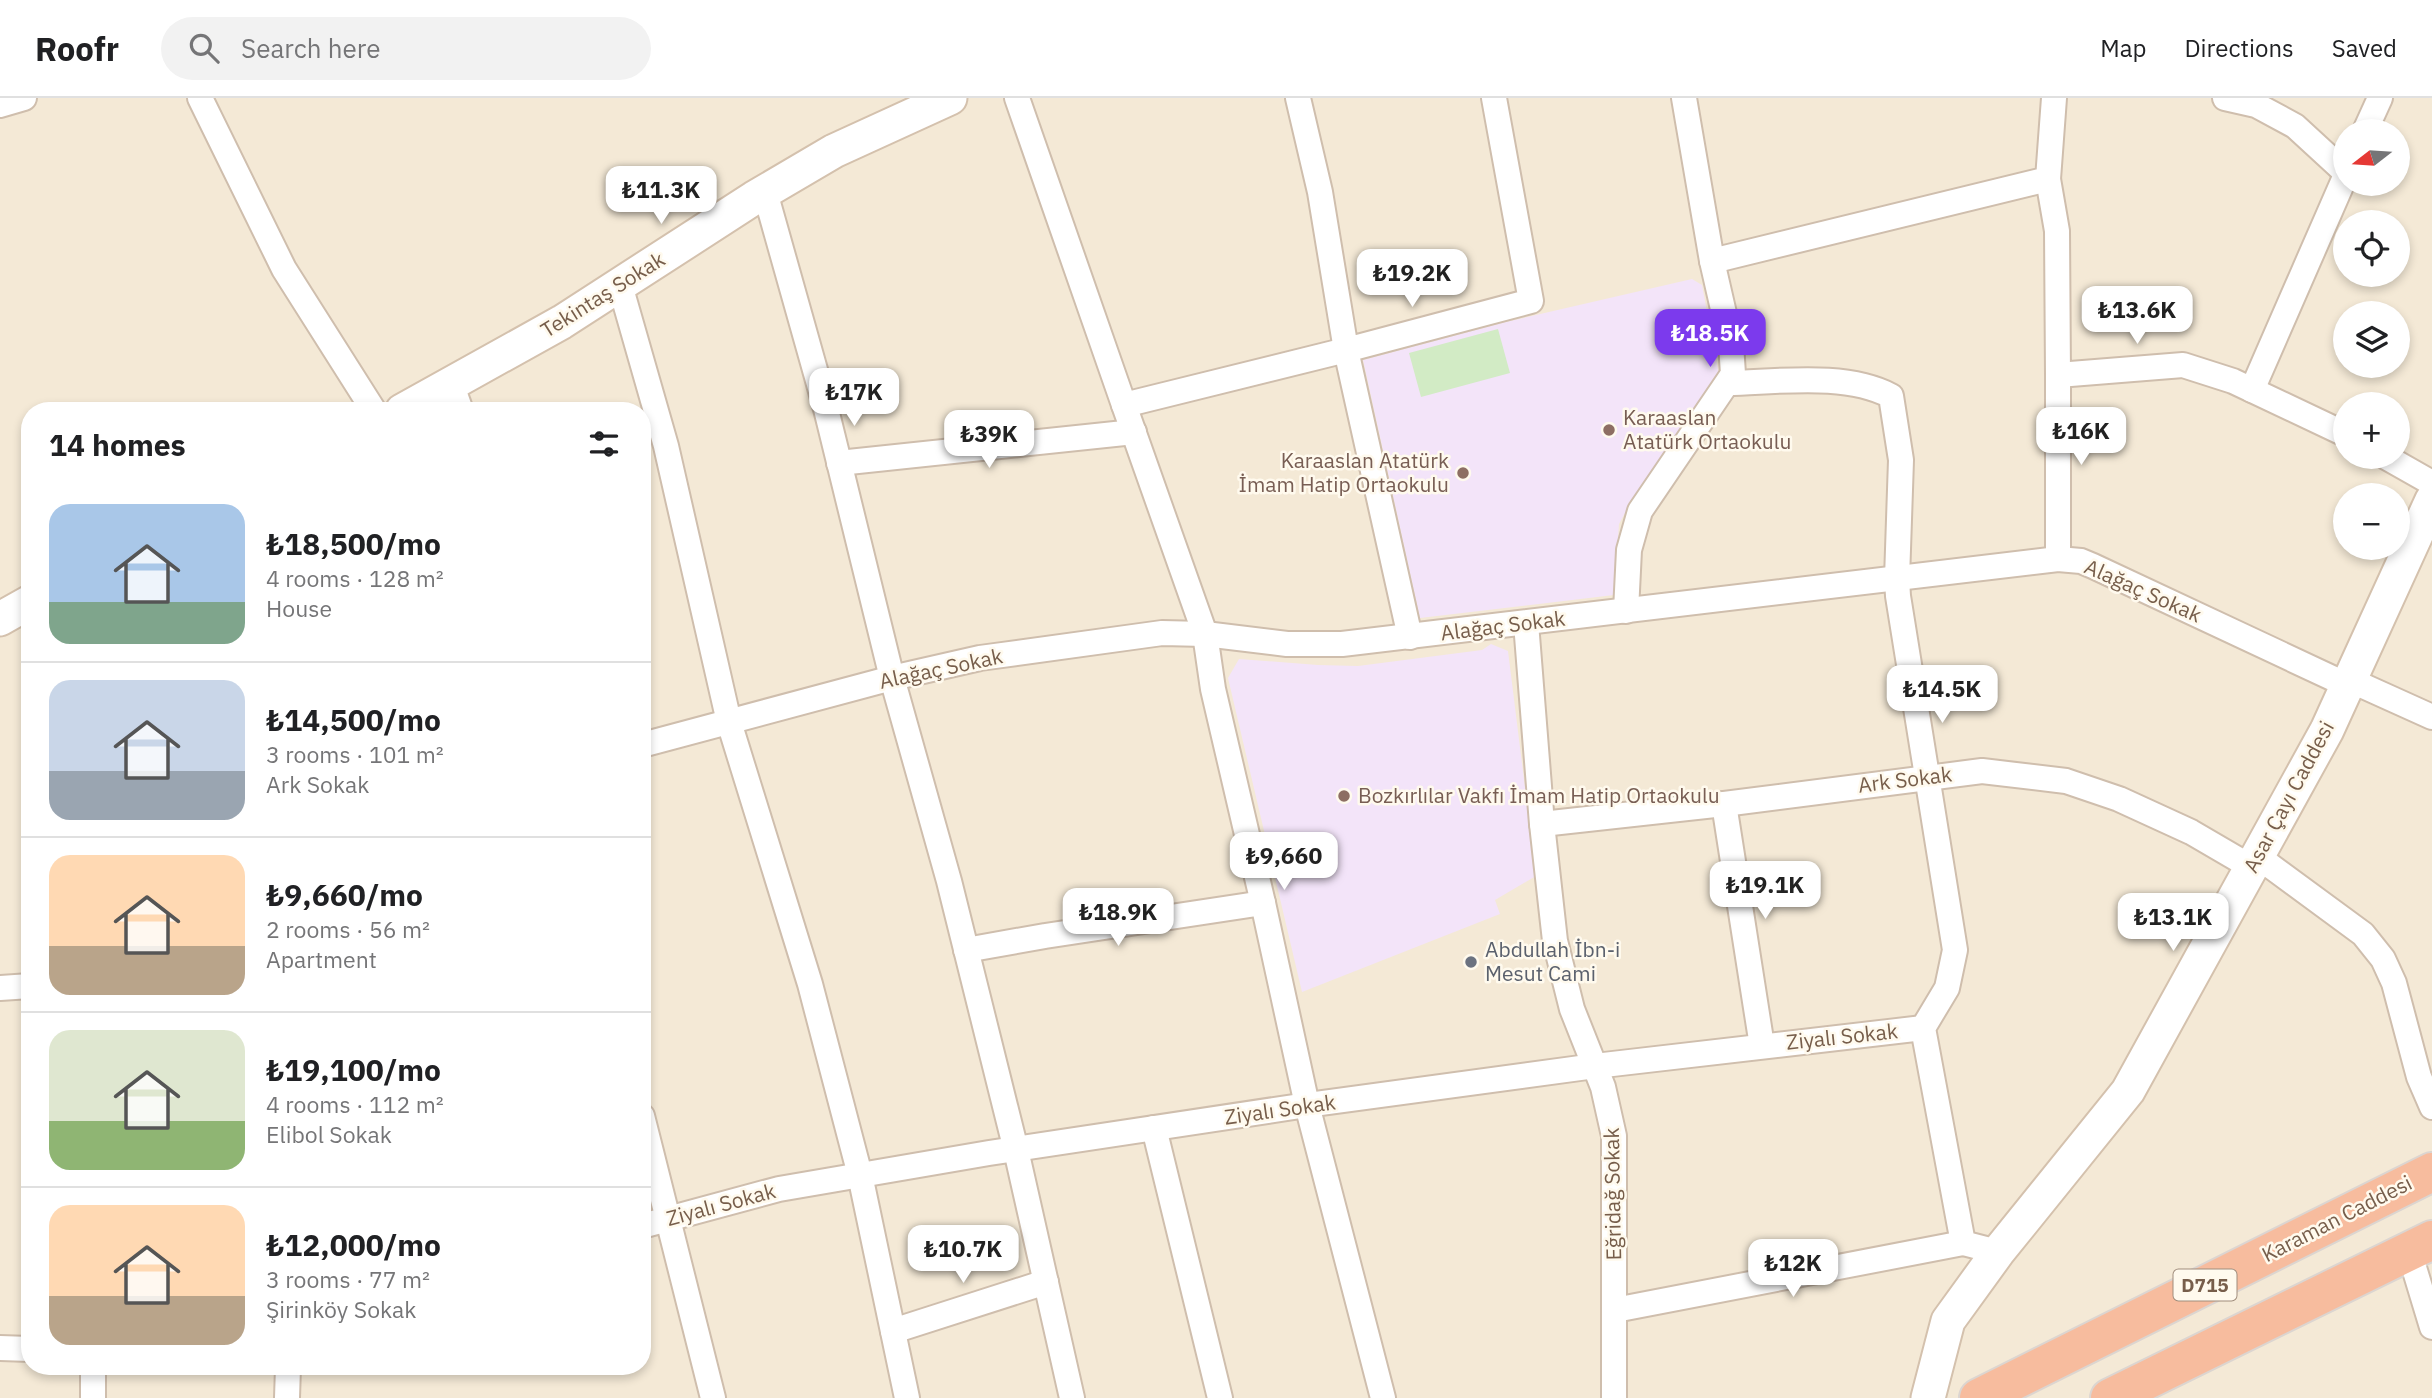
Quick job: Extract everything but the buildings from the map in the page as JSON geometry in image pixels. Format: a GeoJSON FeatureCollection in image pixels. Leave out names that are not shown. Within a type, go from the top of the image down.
{"type":"FeatureCollection","features":[{"type":"Feature","properties":{"kind":"highway","name":"Karaman Caddesi"},"geometry":{"type":"LineString","coordinates":[[1979,1398],[2432,1172]]}},
{"type":"Feature","properties":{"kind":"highway"},"geometry":{"type":"LineString","coordinates":[[2110,1398],[2420,1245]]}},
{"type":"Feature","properties":{"kind":"street"},"geometry":{"type":"LineString","coordinates":[[0,105],[24,98]]}},
{"type":"Feature","properties":{"kind":"street"},"geometry":{"type":"LineString","coordinates":[[200,98],[284,269],[368,402]]}},
{"type":"Feature","properties":{"kind":"street","name":"Tekintaş Sokak"},"geometry":{"type":"LineString","coordinates":[[437,402],[456,397],[562,322],[834,151],[950,98]]}},
{"type":"Feature","properties":{"kind":"street"},"geometry":{"type":"LineString","coordinates":[[1017,98],[1205,634],[1213,689],[1264,903],[1307,1105],[1383,1398]]}},
{"type":"Feature","properties":{"kind":"street"},"geometry":{"type":"LineString","coordinates":[[1298,98],[1320,192],[1346,350],[1410,637]]}},
{"type":"Feature","properties":{"kind":"street"},"geometry":{"type":"LineString","coordinates":[[1124,405],[1531,301],[1494,98]]}},
{"type":"Feature","properties":{"kind":"street"},"geometry":{"type":"LineString","coordinates":[[1626,611],[1629,550],[1640,511],[1733,374],[1731,344],[1712,261],[1684,98]]}},
{"type":"Feature","properties":{"kind":"street"},"geometry":{"type":"LineString","coordinates":[[2054,98],[2048,179],[2057,231],[2058,559]]}},
{"type":"Feature","properties":{"kind":"street"},"geometry":{"type":"LineString","coordinates":[[2225,98],[2256,105],[2295,126],[2333,162]]}},
{"type":"Feature","properties":{"kind":"street"},"geometry":{"type":"LineString","coordinates":[[2370,119],[2380,98]]}},
{"type":"Feature","properties":{"kind":"street"},"geometry":{"type":"LineString","coordinates":[[1712,261],[2048,179]]}},
{"type":"Feature","properties":{"kind":"street"},"geometry":{"type":"LineString","coordinates":[[765,192],[966,950],[1016,1150],[1072,1398]]}},
{"type":"Feature","properties":{"kind":"street"},"geometry":{"type":"LineString","coordinates":[[2252,390],[2336,196]]}},
{"type":"Feature","properties":{"kind":"street"},"geometry":{"type":"LineString","coordinates":[[620,285],[666,446],[729,722],[810,985],[860,1175],[907,1398]]}},
{"type":"Feature","properties":{"kind":"street"},"geometry":{"type":"LineString","coordinates":[[2058,375],[2183,365],[2233,381],[2333,427]]}},
{"type":"Feature","properties":{"kind":"street"},"geometry":{"type":"LineString","coordinates":[[1728,383],[1808,381],[1855,384],[1878,389],[1891,396],[1901,460],[1897,579],[1955,950],[1947,988],[1923,1028],[1963,1243]]}},
{"type":"Feature","properties":{"kind":"street"},"geometry":{"type":"LineString","coordinates":[[839,463],[1134,432]]}},
{"type":"Feature","properties":{"kind":"street"},"geometry":{"type":"LineString","coordinates":[[2407,469],[2432,483]]}},
{"type":"Feature","properties":{"kind":"street","name":"Asar Çayı Caddesi"},"geometry":{"type":"LineString","coordinates":[[1928,1398],[1948,1321],[1998,1252],[2128,1091],[2327,730],[2432,500]]}},
{"type":"Feature","properties":{"kind":"street","name":"Alağaç Sokak"},"geometry":{"type":"LineString","coordinates":[[651,743],[892,678],[979,658],[1098,641],[1162,633],[1205,634],[1263,642],[1314,645],[1410,637],[2058,559],[2081,561],[2093,566],[2348,682],[2432,717]]}},
{"type":"Feature","properties":{"kind":"street"},"geometry":{"type":"LineString","coordinates":[[0,619],[21,607]]}},
{"type":"Feature","properties":{"kind":"street","name":"Eğridağ Sokak"},"geometry":{"type":"LineString","coordinates":[[1526,623],[1542,824],[1555,941],[1572,1009],[1609,1108],[1614,1136],[1614,1398]]}},
{"type":"Feature","properties":{"kind":"street","name":"Ark Sokak"},"geometry":{"type":"LineString","coordinates":[[1542,824],[1982,771],[2066,781],[2119,799],[2254,861],[2363,934],[2383,959],[2395,983],[2419,1076],[2432,1107]]}},
{"type":"Feature","properties":{"kind":"street"},"geometry":{"type":"LineString","coordinates":[[1724,804],[1762,1046]]}},
{"type":"Feature","properties":{"kind":"street"},"geometry":{"type":"LineString","coordinates":[[966,950],[1264,903]]}},
{"type":"Feature","properties":{"kind":"street"},"geometry":{"type":"LineString","coordinates":[[0,988],[21,987]]}},
{"type":"Feature","properties":{"kind":"street","name":"Ziyalı Sokak"},"geometry":{"type":"LineString","coordinates":[[651,1223],[779,1189],[1154,1128],[1595,1066],[1923,1028]]}},
{"type":"Feature","properties":{"kind":"street"},"geometry":{"type":"LineString","coordinates":[[1154,1128],[1220,1398]]}},
{"type":"Feature","properties":{"kind":"street"},"geometry":{"type":"LineString","coordinates":[[651,1153],[713,1398]]}},
{"type":"Feature","properties":{"kind":"street"},"geometry":{"type":"LineString","coordinates":[[1615,1310],[1963,1243],[1998,1252]]}},
{"type":"Feature","properties":{"kind":"street"},"geometry":{"type":"LineString","coordinates":[[2420,1245],[2432,1327]]}},
{"type":"Feature","properties":{"kind":"street"},"geometry":{"type":"LineString","coordinates":[[893,1331],[1046,1282]]}},
{"type":"Feature","properties":{"kind":"street"},"geometry":{"type":"LineString","coordinates":[[0,1348],[21,1349]]}},
{"type":"Feature","properties":{"kind":"street"},"geometry":{"type":"LineString","coordinates":[[93,1375],[93,1398]]}},
{"type":"Feature","properties":{"kind":"street"},"geometry":{"type":"LineString","coordinates":[[287,1398],[288,1375]]}},
{"type":"Feature","properties":{"kind":"shaded area"},"geometry":{"type":"Polygon","coordinates":[[[0,98],[2432,98],[2432,1398],[0,1398],[0,98]]]}},
{"type":"Feature","properties":{"kind":"shaded area"},"geometry":{"type":"Polygon","coordinates":[[[1692,279],[1702,285],[1719,375],[1712,395],[1619,524],[1614,595],[1420,618],[1363,360],[1506,322],[1692,279]]]}},
{"type":"Feature","properties":{"kind":"shaded area"},"geometry":{"type":"Polygon","coordinates":[[[1491,644],[1508,651],[1536,876],[1495,900],[1500,914],[1302,992],[1228,678],[1239,659],[1358,666],[1482,650],[1491,644]]]}},
{"type":"Feature","properties":{"kind":"green space"},"geometry":{"type":"Polygon","coordinates":[[[1498,329],[1510,373],[1421,397],[1409,353],[1498,329]]]}},
{"type":"Feature","properties":{"kind":"place","name":"Karaaslan Atatürk Ortaokulu"},"geometry":{"type":"Point","coordinates":[1609,430]}},
{"type":"Feature","properties":{"kind":"place","name":"Karaaslan Atatürk İmam Hatip Ortaokulu"},"geometry":{"type":"Point","coordinates":[1463,473]}},
{"type":"Feature","properties":{"kind":"place","name":"Bozkırlılar Vakfı İmam Hatip Ortaokulu"},"geometry":{"type":"Point","coordinates":[1344,796]}},
{"type":"Feature","properties":{"kind":"place","name":"Abdullah İbn-i Mesut Cami"},"geometry":{"type":"Point","coordinates":[1471,962]}}]}
